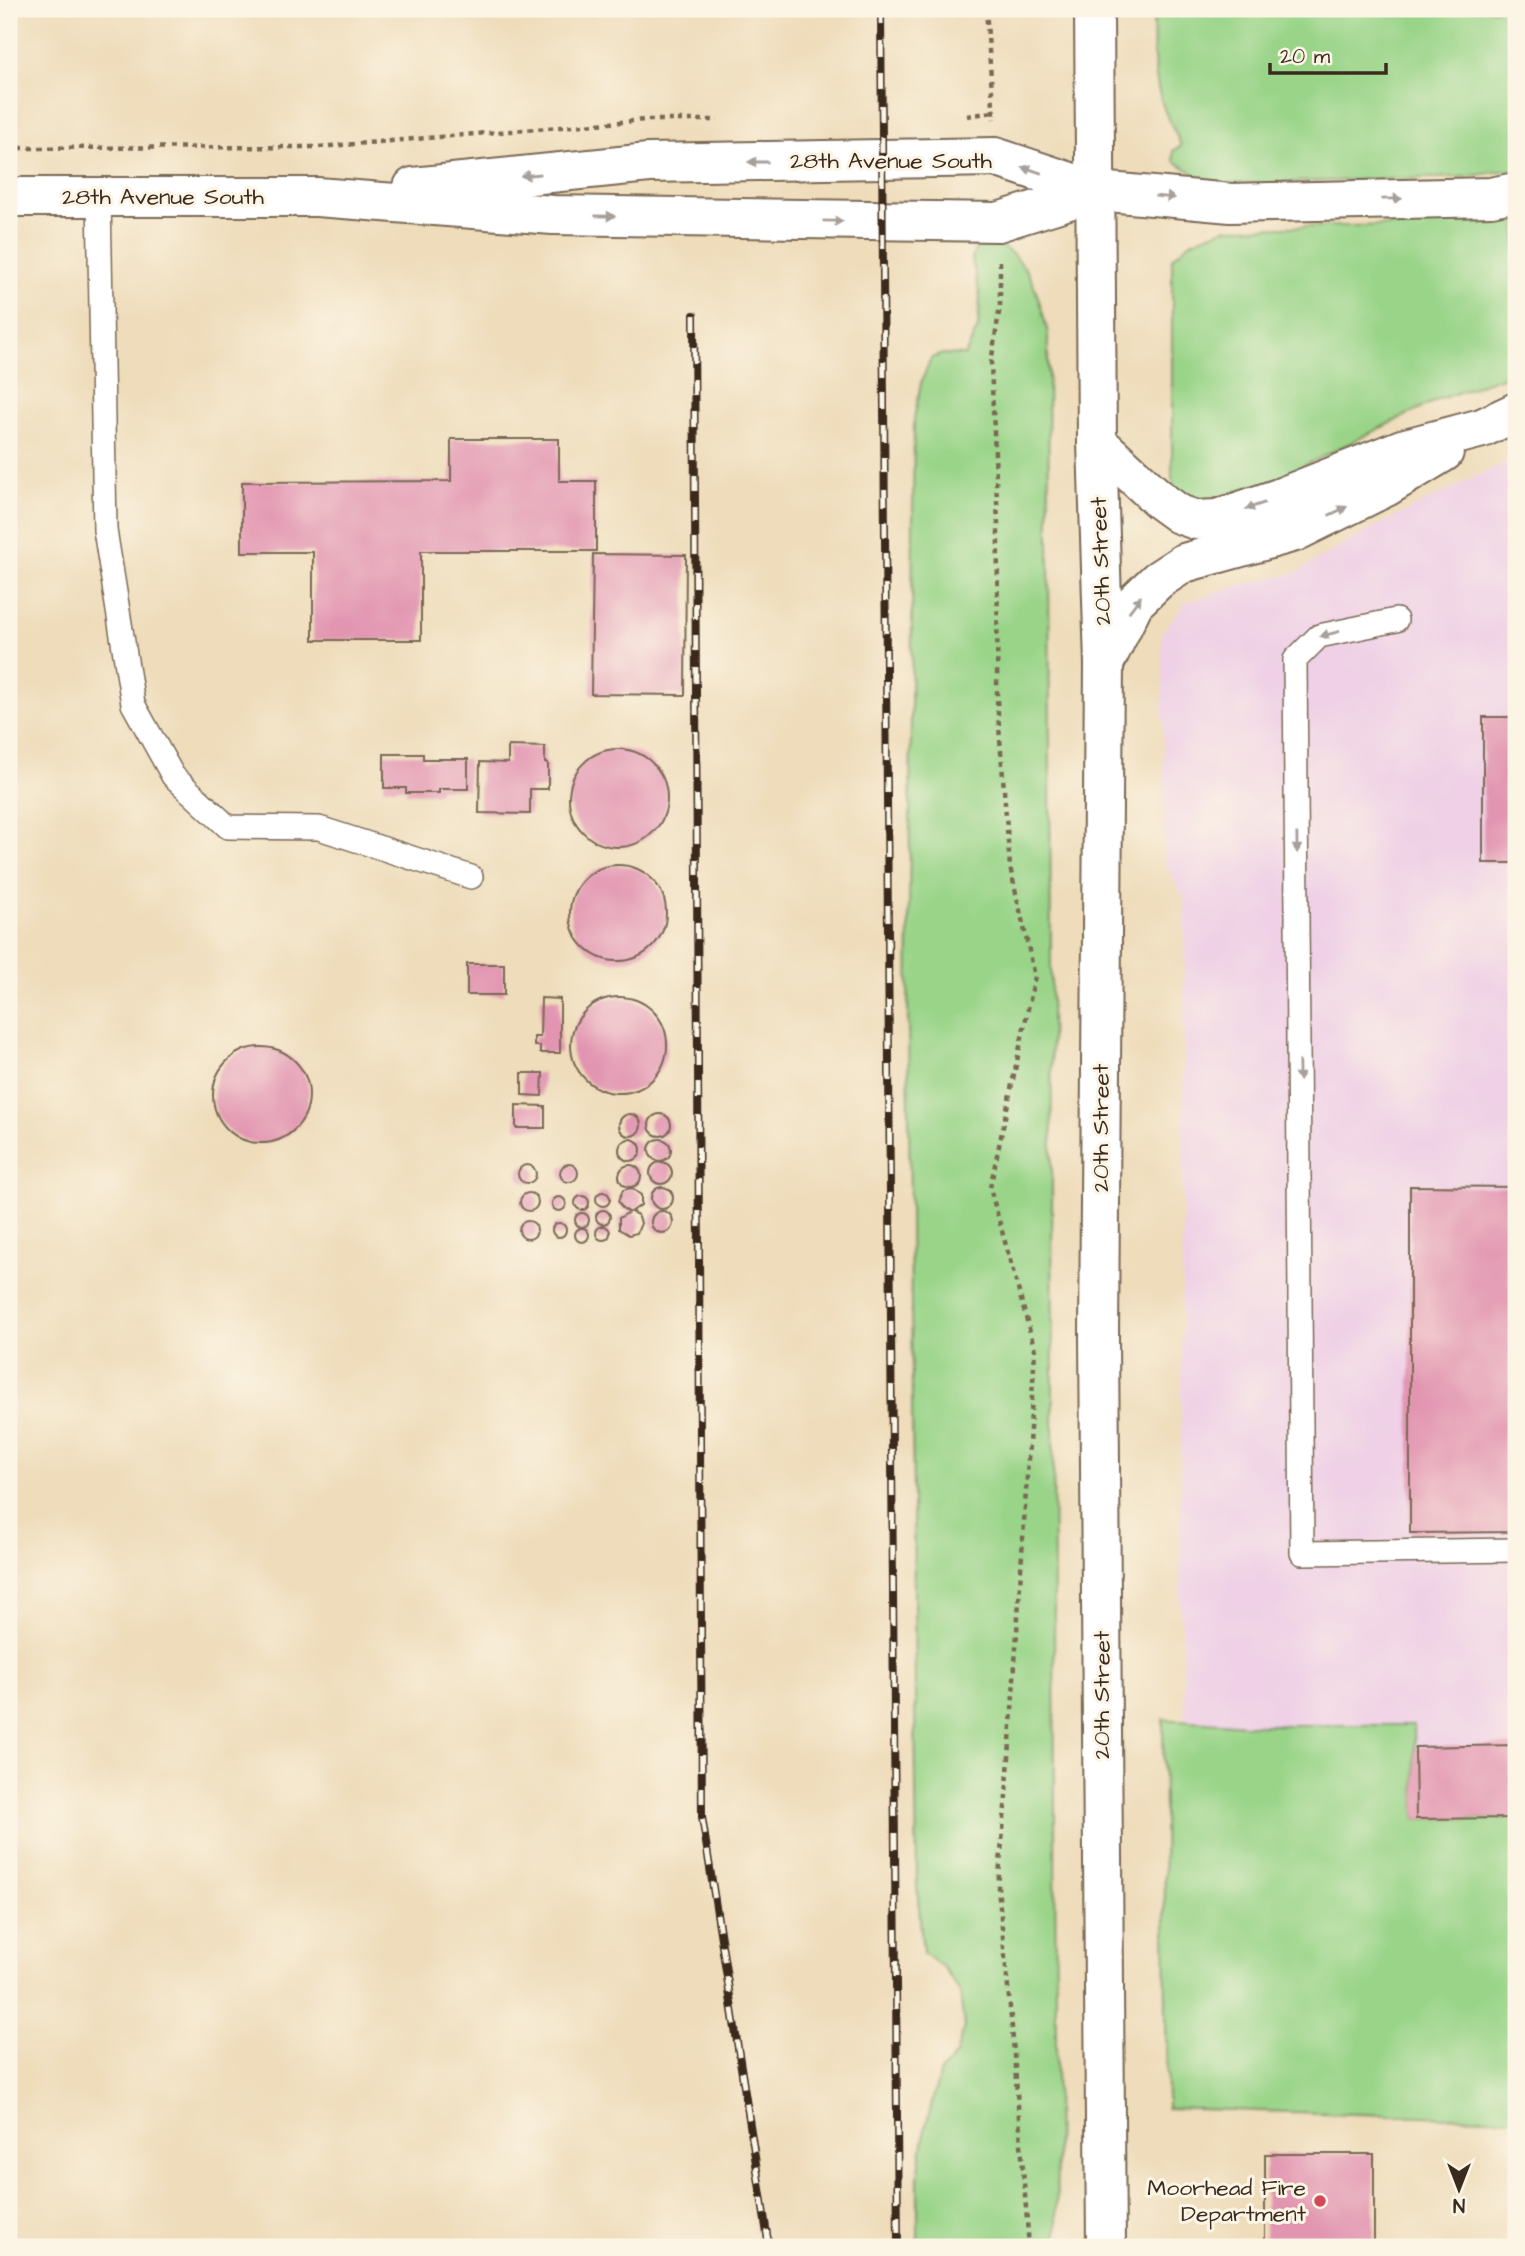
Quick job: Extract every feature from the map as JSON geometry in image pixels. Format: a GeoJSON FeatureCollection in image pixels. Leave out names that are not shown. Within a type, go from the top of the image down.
{"type":"FeatureCollection","features":[{"type":"Feature","properties":{"kind":"main road","name":"20th Street"},"geometry":{"type":"LineString","coordinates":[[1094,9],[1097,442],[1104,664],[1099,1337],[1106,2247]]}},
{"type":"Feature","properties":{"kind":"main road","name":"28th Avenue South"},"geometry":{"type":"LineString","coordinates":[[317,197],[649,163],[995,157],[1097,191]]}},
{"type":"Feature","properties":{"kind":"main road"},"geometry":{"type":"LineString","coordinates":[[1097,191],[1231,203],[1491,197],[1516,192]]}},
{"type":"Feature","properties":{"kind":"main road","name":"28th Avenue South"},"geometry":{"type":"LineString","coordinates":[[9,197],[317,197],[553,215],[998,222],[1097,191]]}},
{"type":"Feature","properties":{"kind":"main road"},"geometry":{"type":"LineString","coordinates":[[1104,664],[1134,603],[1158,580],[1184,563],[1295,532],[1387,487],[1482,428],[1516,412]]}},
{"type":"Feature","properties":{"kind":"main road"},"geometry":{"type":"LineString","coordinates":[[1097,442],[1161,501],[1179,514],[1196,520],[1217,519],[1279,498],[1402,449],[1482,428]]}},
{"type":"Feature","properties":{"kind":"lane"},"geometry":{"type":"LineString","coordinates":[[99,197],[106,530],[133,704],[173,776],[228,827],[319,828],[471,877]]}},
{"type":"Feature","properties":{"kind":"lane"},"geometry":{"type":"LineString","coordinates":[[1396,620],[1319,636],[1295,660],[1302,1553],[1516,1550]]}},
{"type":"Feature","properties":{"kind":"path"},"geometry":{"type":"LineString","coordinates":[[960,118],[994,113],[986,9]]}},
{"type":"Feature","properties":{"kind":"path"},"geometry":{"type":"LineString","coordinates":[[9,148],[318,147],[645,120],[729,120]]}},
{"type":"Feature","properties":{"kind":"path"},"geometry":{"type":"LineString","coordinates":[[1000,256],[1000,306],[991,363],[998,525],[997,700],[1010,867],[1035,976],[990,1188],[1035,1350],[1008,1773],[998,1886],[1029,2247]]}},
{"type":"Feature","properties":{"kind":"shaded area"},"geometry":{"type":"Polygon","coordinates":[[[1516,457],[1516,2119],[1185,1720],[1180,1591],[1185,900],[1165,863],[1162,633],[1185,603],[1223,590],[1297,572],[1371,529],[1516,457]]]}},
{"type":"Feature","properties":{"kind":"green space"},"geometry":{"type":"Polygon","coordinates":[[[1154,9],[1516,9],[1516,169],[1464,177],[1225,184],[1201,178],[1174,161],[1173,151],[1181,146],[1165,111],[1158,86],[1154,9]]]}},
{"type":"Feature","properties":{"kind":"green space"},"geometry":{"type":"Polygon","coordinates":[[[1516,216],[1516,372],[1437,400],[1225,502],[1198,500],[1177,493],[1172,478],[1172,258],[1192,241],[1226,228],[1408,225],[1516,216]]]}},
{"type":"Feature","properties":{"kind":"green space"},"geometry":{"type":"Polygon","coordinates":[[[977,243],[1005,249],[1023,265],[1034,287],[1048,334],[1057,2247],[918,2247],[918,2177],[925,2130],[940,2072],[956,2055],[964,2027],[960,1992],[943,1967],[923,1953],[917,1887],[908,1017],[914,419],[921,383],[931,358],[943,354],[965,355],[978,328],[980,296],[972,260],[977,243]]]}},
{"type":"Feature","properties":{"kind":"green space"},"geometry":{"type":"Polygon","coordinates":[[[1163,1719],[1247,1725],[1414,1725],[1416,1819],[1516,1818],[1516,2119],[1167,2108],[1163,1719]]]}},
{"type":"Feature","properties":{"kind":"building"},"geometry":{"type":"Polygon","coordinates":[[[451,439],[559,439],[559,481],[596,481],[596,551],[421,551],[421,640],[313,640],[313,552],[242,552],[242,482],[451,481],[451,439]]]}},
{"type":"Feature","properties":{"kind":"building"},"geometry":{"type":"Polygon","coordinates":[[[593,554],[686,555],[685,695],[591,694],[593,554]]]}},
{"type":"Feature","properties":{"kind":"building"},"geometry":{"type":"Polygon","coordinates":[[[1483,717],[1516,717],[1516,863],[1483,863],[1483,717]]]}},
{"type":"Feature","properties":{"kind":"building"},"geometry":{"type":"Polygon","coordinates":[[[508,746],[545,747],[548,789],[530,789],[530,814],[479,813],[480,762],[508,763],[508,746]]]}},
{"type":"Feature","properties":{"kind":"building"},"geometry":{"type":"Polygon","coordinates":[[[618,749],[637,753],[652,764],[663,779],[667,798],[663,817],[652,832],[637,843],[618,847],[599,843],[584,832],[573,817],[569,798],[573,779],[584,764],[599,753],[618,749]]]}},
{"type":"Feature","properties":{"kind":"building"},"geometry":{"type":"Polygon","coordinates":[[[384,754],[423,754],[423,759],[468,759],[468,789],[439,789],[439,793],[406,793],[406,788],[384,788],[384,754]]]}},
{"type":"Feature","properties":{"kind":"building"},"geometry":{"type":"Polygon","coordinates":[[[609,865],[627,865],[645,873],[658,886],[666,904],[663,932],[645,953],[627,961],[609,961],[591,953],[578,940],[570,922],[570,904],[578,886],[591,873],[609,865]]]}},
{"type":"Feature","properties":{"kind":"building"},"geometry":{"type":"Polygon","coordinates":[[[467,964],[504,964],[504,995],[467,995],[467,964]]]}},
{"type":"Feature","properties":{"kind":"building"},"geometry":{"type":"Polygon","coordinates":[[[610,997],[628,997],[646,1005],[659,1018],[667,1036],[664,1064],[646,1085],[628,1093],[610,1093],[592,1085],[579,1072],[571,1054],[571,1036],[579,1018],[592,1005],[610,997]]]}},
{"type":"Feature","properties":{"kind":"building"},"geometry":{"type":"Polygon","coordinates":[[[541,998],[560,999],[560,1053],[540,1053],[540,1046],[534,1046],[534,1037],[540,1037],[541,998]]]}},
{"type":"Feature","properties":{"kind":"building"},"geometry":{"type":"Polygon","coordinates":[[[252,1047],[270,1047],[288,1055],[301,1068],[309,1086],[306,1114],[288,1135],[270,1143],[252,1143],[234,1135],[221,1122],[213,1104],[213,1086],[221,1068],[234,1055],[252,1047]]]}},
{"type":"Feature","properties":{"kind":"building"},"geometry":{"type":"Polygon","coordinates":[[[522,1073],[543,1073],[542,1096],[522,1095],[522,1073]]]}},
{"type":"Feature","properties":{"kind":"building"},"geometry":{"type":"Polygon","coordinates":[[[516,1105],[545,1106],[545,1128],[516,1128],[516,1105]]]}},
{"type":"Feature","properties":{"kind":"building"},"geometry":{"type":"Polygon","coordinates":[[[626,1114],[634,1114],[641,1121],[641,1129],[634,1136],[626,1136],[619,1129],[619,1121],[626,1114]]]}},
{"type":"Feature","properties":{"kind":"building"},"geometry":{"type":"Polygon","coordinates":[[[656,1114],[664,1114],[671,1121],[671,1129],[664,1136],[656,1136],[649,1129],[649,1121],[656,1114]]]}},
{"type":"Feature","properties":{"kind":"building"},"geometry":{"type":"Polygon","coordinates":[[[626,1139],[634,1139],[641,1146],[641,1154],[634,1161],[626,1161],[619,1154],[619,1146],[626,1139]]]}},
{"type":"Feature","properties":{"kind":"building"},"geometry":{"type":"Polygon","coordinates":[[[656,1139],[664,1139],[671,1146],[671,1154],[664,1161],[656,1161],[649,1154],[649,1146],[656,1139]]]}},
{"type":"Feature","properties":{"kind":"building"},"geometry":{"type":"Polygon","coordinates":[[[657,1162],[665,1162],[672,1169],[672,1177],[665,1184],[657,1184],[650,1177],[650,1169],[657,1162]]]}},
{"type":"Feature","properties":{"kind":"building"},"geometry":{"type":"Polygon","coordinates":[[[565,1164],[573,1164],[578,1173],[576,1180],[565,1182],[560,1177],[560,1169],[565,1164]]]}},
{"type":"Feature","properties":{"kind":"building"},"geometry":{"type":"Polygon","coordinates":[[[523,1165],[531,1165],[536,1174],[534,1181],[523,1183],[518,1178],[518,1170],[523,1165]]]}},
{"type":"Feature","properties":{"kind":"building"},"geometry":{"type":"Polygon","coordinates":[[[626,1165],[634,1165],[641,1172],[641,1180],[634,1187],[626,1187],[619,1180],[619,1172],[626,1165]]]}},
{"type":"Feature","properties":{"kind":"building"},"geometry":{"type":"Polygon","coordinates":[[[1410,1186],[1516,1187],[1516,1532],[1410,1533],[1410,1186]]]}},
{"type":"Feature","properties":{"kind":"building"},"geometry":{"type":"Polygon","coordinates":[[[658,1187],[666,1187],[673,1194],[673,1202],[666,1209],[658,1209],[651,1202],[651,1194],[658,1187]]]}},
{"type":"Feature","properties":{"kind":"building"},"geometry":{"type":"Polygon","coordinates":[[[631,1188],[641,1195],[641,1205],[631,1212],[638,1215],[641,1223],[637,1233],[629,1235],[619,1229],[619,1218],[629,1212],[622,1208],[618,1201],[623,1190],[631,1188]]]}},
{"type":"Feature","properties":{"kind":"building"},"geometry":{"type":"Polygon","coordinates":[[[603,1192],[608,1194],[608,1204],[603,1206],[598,1204],[596,1199],[598,1194],[603,1192]]]}},
{"type":"Feature","properties":{"kind":"building"},"geometry":{"type":"Polygon","coordinates":[[[525,1193],[533,1193],[538,1202],[536,1209],[525,1211],[520,1206],[520,1198],[525,1193]]]}},
{"type":"Feature","properties":{"kind":"building"},"geometry":{"type":"Polygon","coordinates":[[[582,1196],[587,1198],[587,1208],[582,1210],[577,1208],[575,1203],[577,1198],[582,1196]]]}},
{"type":"Feature","properties":{"kind":"building"},"geometry":{"type":"Polygon","coordinates":[[[559,1197],[564,1199],[564,1209],[559,1211],[554,1209],[552,1204],[554,1199],[559,1197]]]}},
{"type":"Feature","properties":{"kind":"building"},"geometry":{"type":"Polygon","coordinates":[[[603,1210],[608,1212],[608,1222],[603,1224],[598,1222],[596,1217],[598,1212],[603,1210]]]}},
{"type":"Feature","properties":{"kind":"building"},"geometry":{"type":"Polygon","coordinates":[[[658,1211],[666,1211],[673,1218],[673,1226],[666,1233],[658,1233],[651,1226],[651,1218],[658,1211]]]}},
{"type":"Feature","properties":{"kind":"building"},"geometry":{"type":"Polygon","coordinates":[[[582,1213],[587,1215],[587,1225],[582,1227],[577,1225],[575,1220],[577,1215],[582,1213]]]}},
{"type":"Feature","properties":{"kind":"building"},"geometry":{"type":"Polygon","coordinates":[[[524,1221],[532,1221],[537,1230],[535,1237],[524,1239],[519,1234],[519,1226],[524,1221]]]}},
{"type":"Feature","properties":{"kind":"building"},"geometry":{"type":"Polygon","coordinates":[[[559,1223],[564,1225],[564,1235],[559,1237],[554,1235],[552,1230],[554,1225],[559,1223]]]}},
{"type":"Feature","properties":{"kind":"building"},"geometry":{"type":"Polygon","coordinates":[[[603,1226],[608,1228],[608,1238],[603,1240],[598,1238],[596,1233],[598,1228],[603,1226]]]}},
{"type":"Feature","properties":{"kind":"building"},"geometry":{"type":"Polygon","coordinates":[[[582,1228],[587,1230],[587,1240],[582,1242],[577,1240],[575,1235],[577,1230],[582,1228]]]}},
{"type":"Feature","properties":{"kind":"building"},"geometry":{"type":"Polygon","coordinates":[[[1516,1745],[1516,1818],[1416,1819],[1415,1747],[1516,1745]]]}},
{"type":"Feature","properties":{"kind":"building","name":"Moorhead Fire Department"},"geometry":{"type":"Polygon","coordinates":[[[1265,2154],[1374,2154],[1374,2247],[1265,2247],[1265,2154]]]}},
{"type":"Feature","properties":{"kind":"railway"},"geometry":{"type":"LineString","coordinates":[[881,9],[898,2247]]}},
{"type":"Feature","properties":{"kind":"railway"},"geometry":{"type":"LineString","coordinates":[[694,315],[702,1817],[769,2247]]}},
{"type":"Feature","properties":{"kind":"place","name":"Moorhead Fire Department"},"geometry":{"type":"Point","coordinates":[1320,2201]}}]}
